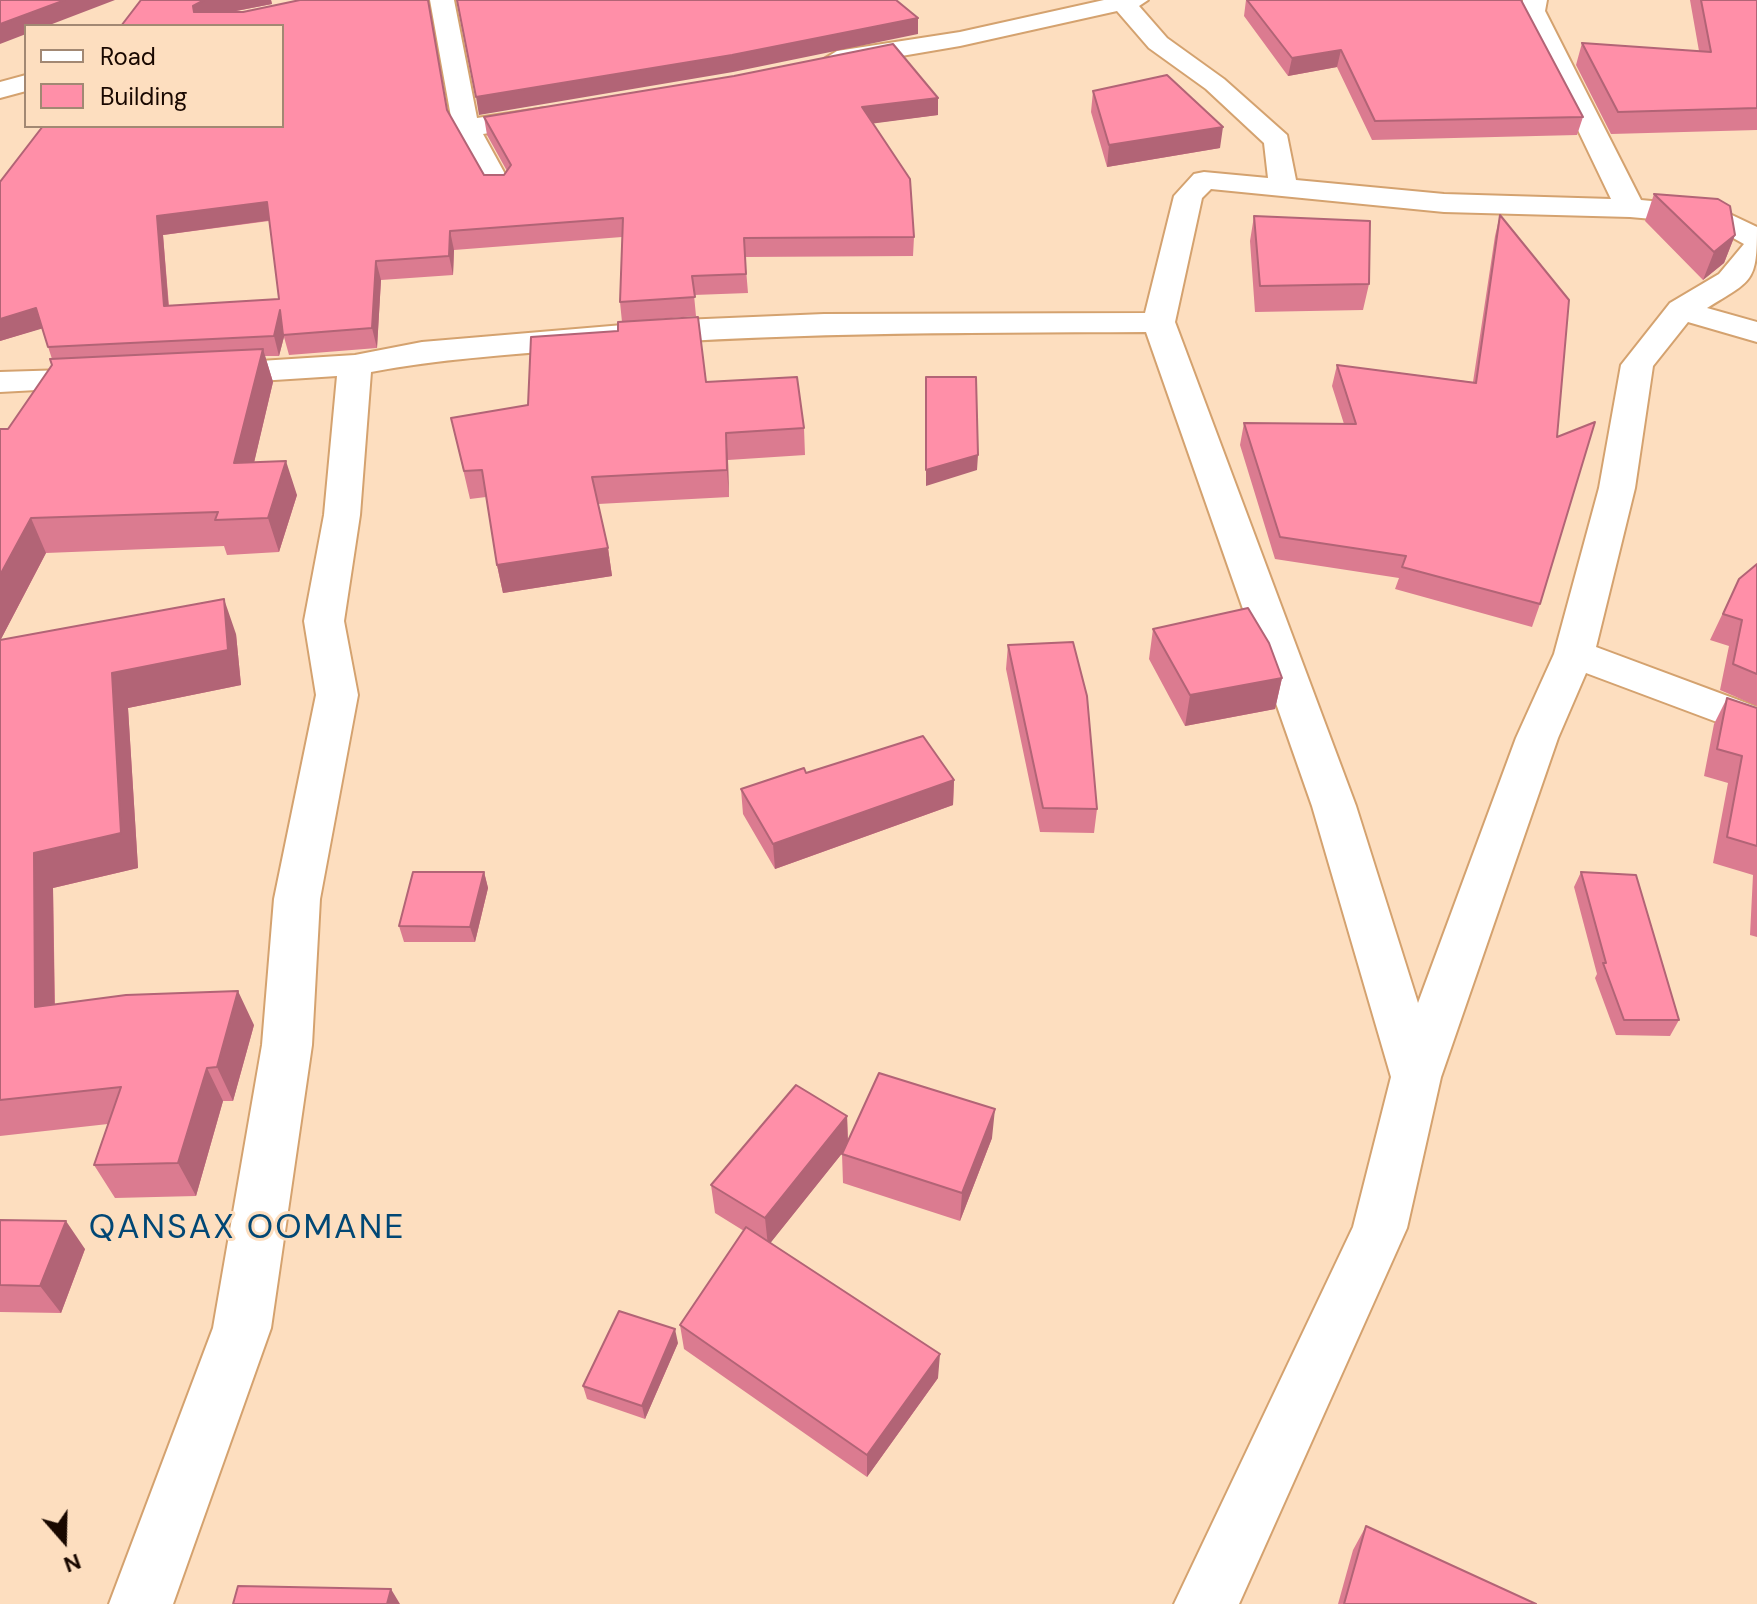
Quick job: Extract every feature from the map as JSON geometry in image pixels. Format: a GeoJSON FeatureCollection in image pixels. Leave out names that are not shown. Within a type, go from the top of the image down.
{"type":"FeatureCollection","features":[{"type":"Feature","properties":{"kind":"street"},"geometry":{"type":"LineString","coordinates":[[442,0],[466,128],[497,185]]}},
{"type":"Feature","properties":{"kind":"street"},"geometry":{"type":"LineString","coordinates":[[1535,0],[1533,11],[1630,208]]}},
{"type":"Feature","properties":{"kind":"street"},"geometry":{"type":"LineString","coordinates":[[819,63],[960,39],[1127,1],[1158,43],[1215,84],[1277,141],[1283,188]]}},
{"type":"Feature","properties":{"kind":"street"},"geometry":{"type":"LineString","coordinates":[[0,90],[24,84]]}},
{"type":"Feature","properties":{"kind":"street"},"geometry":{"type":"LineString","coordinates":[[466,128],[567,113]]}},
{"type":"Feature","properties":{"kind":"street"},"geometry":{"type":"LineString","coordinates":[[1416,1077],[1334,806],[1159,322],[1188,196],[1204,180],[1444,203],[1630,208],[1715,216],[1757,239]]}},
{"type":"Feature","properties":{"kind":"street"},"geometry":{"type":"LineString","coordinates":[[1206,1604],[1380,1228],[1416,1077],[1537,738],[1574,654],[1617,488],[1637,365],[1681,310],[1730,281],[1757,247]]}},
{"type":"Feature","properties":{"kind":"street"},"geometry":{"type":"LineString","coordinates":[[1681,310],[1757,332]]}},
{"type":"Feature","properties":{"kind":"street"},"geometry":{"type":"LineString","coordinates":[[177,376],[355,365],[422,352],[682,330],[824,324],[1159,322]]}},
{"type":"Feature","properties":{"kind":"street"},"geometry":{"type":"LineString","coordinates":[[141,1604],[242,1328],[287,1045],[297,899],[337,695],[324,621],[342,515],[355,365]]}},
{"type":"Feature","properties":{"kind":"street"},"geometry":{"type":"LineString","coordinates":[[0,382],[132,378]]}},
{"type":"Feature","properties":{"kind":"street"},"geometry":{"type":"LineString","coordinates":[[1574,654],[1757,723]]}},
{"type":"Feature","properties":{"kind":"building"},"geometry":{"type":"Polygon","coordinates":[[[0,0],[65,0],[0,24],[0,0]]]}},
{"type":"Feature","properties":{"kind":"building"},"geometry":{"type":"Polygon","coordinates":[[[141,0],[204,0],[193,6],[194,12],[243,12],[300,0],[428,0],[447,110],[484,175],[504,175],[511,165],[484,117],[734,76],[893,44],[938,98],[862,107],[910,179],[914,237],[744,238],[746,274],[692,276],[695,297],[620,302],[623,218],[450,231],[449,256],[376,261],[372,328],[283,335],[280,310],[274,336],[48,347],[36,308],[0,319],[0,182],[41,128],[284,128],[284,24],[123,24],[141,0]],[[267,202],[157,216],[164,306],[279,299],[267,202]]]}},
{"type":"Feature","properties":{"kind":"building"},"geometry":{"type":"Polygon","coordinates":[[[457,0],[896,0],[918,18],[732,55],[476,97],[457,0]]]}},
{"type":"Feature","properties":{"kind":"building"},"geometry":{"type":"Polygon","coordinates":[[[1247,0],[1521,0],[1583,117],[1375,121],[1341,50],[1292,58],[1247,0]]]}},
{"type":"Feature","properties":{"kind":"building"},"geometry":{"type":"Polygon","coordinates":[[[1701,0],[1757,0],[1757,108],[1618,112],[1582,43],[1711,52],[1701,0]]]}},
{"type":"Feature","properties":{"kind":"building"},"geometry":{"type":"Polygon","coordinates":[[[1167,75],[1223,127],[1109,145],[1093,91],[1167,75]]]}},
{"type":"Feature","properties":{"kind":"building"},"geometry":{"type":"Polygon","coordinates":[[[1654,194],[1718,199],[1730,206],[1735,235],[1714,252],[1654,194]]]}},
{"type":"Feature","properties":{"kind":"building"},"geometry":{"type":"Polygon","coordinates":[[[1500,215],[1569,300],[1557,437],[1595,422],[1540,604],[1402,567],[1406,556],[1280,537],[1244,423],[1356,424],[1337,365],[1476,383],[1500,215]]]}},
{"type":"Feature","properties":{"kind":"building"},"geometry":{"type":"Polygon","coordinates":[[[1254,216],[1370,221],[1369,284],[1260,286],[1254,216]]]}},
{"type":"Feature","properties":{"kind":"building"},"geometry":{"type":"Polygon","coordinates":[[[698,317],[706,382],[797,377],[804,428],[726,433],[727,470],[592,477],[608,548],[497,565],[482,470],[464,471],[451,418],[528,405],[531,337],[618,331],[618,322],[698,317]]]}},
{"type":"Feature","properties":{"kind":"building"},"geometry":{"type":"Polygon","coordinates":[[[263,349],[234,463],[286,461],[268,518],[215,520],[218,512],[31,518],[0,575],[0,429],[8,429],[52,365],[50,359],[263,349]]]}},
{"type":"Feature","properties":{"kind":"building"},"geometry":{"type":"Polygon","coordinates":[[[926,377],[976,377],[978,455],[926,470],[926,377]]]}},
{"type":"Feature","properties":{"kind":"building"},"geometry":{"type":"Polygon","coordinates":[[[1757,564],[1757,674],[1733,664],[1742,620],[1723,614],[1739,579],[1757,564]]]}},
{"type":"Feature","properties":{"kind":"building"},"geometry":{"type":"Polygon","coordinates":[[[224,599],[228,650],[112,673],[121,833],[34,853],[35,1007],[126,995],[238,991],[217,1067],[207,1068],[178,1163],[94,1165],[121,1087],[0,1100],[0,640],[224,599]]]}},
{"type":"Feature","properties":{"kind":"building"},"geometry":{"type":"Polygon","coordinates":[[[1248,608],[1269,643],[1282,678],[1190,695],[1153,629],[1248,608]]]}},
{"type":"Feature","properties":{"kind":"building"},"geometry":{"type":"Polygon","coordinates":[[[1073,642],[1087,696],[1097,809],[1043,808],[1008,645],[1073,642]]]}},
{"type":"Feature","properties":{"kind":"building"},"geometry":{"type":"Polygon","coordinates":[[[1727,698],[1757,708],[1757,846],[1727,837],[1742,756],[1717,749],[1727,698]]]}},
{"type":"Feature","properties":{"kind":"building"},"geometry":{"type":"Polygon","coordinates":[[[923,736],[954,780],[773,844],[741,789],[804,768],[806,773],[923,736]]]}},
{"type":"Feature","properties":{"kind":"building"},"geometry":{"type":"Polygon","coordinates":[[[413,872],[484,872],[470,927],[399,926],[413,872]]]}},
{"type":"Feature","properties":{"kind":"building"},"geometry":{"type":"Polygon","coordinates":[[[1581,872],[1636,875],[1679,1020],[1624,1020],[1603,963],[1606,963],[1581,872]]]}},
{"type":"Feature","properties":{"kind":"building"},"geometry":{"type":"Polygon","coordinates":[[[879,1073],[995,1109],[962,1193],[842,1154],[879,1073]]]}},
{"type":"Feature","properties":{"kind":"building"},"geometry":{"type":"Polygon","coordinates":[[[796,1085],[847,1116],[765,1218],[711,1185],[796,1085]]]}},
{"type":"Feature","properties":{"kind":"building"},"geometry":{"type":"Polygon","coordinates":[[[0,1220],[66,1221],[40,1286],[0,1285],[0,1220]]]}},
{"type":"Feature","properties":{"kind":"building"},"geometry":{"type":"Polygon","coordinates":[[[746,1227],[940,1354],[867,1455],[680,1325],[746,1227]]]}},
{"type":"Feature","properties":{"kind":"building"},"geometry":{"type":"Polygon","coordinates":[[[619,1311],[675,1329],[642,1406],[583,1386],[619,1311]]]}},
{"type":"Feature","properties":{"kind":"building"},"geometry":{"type":"Polygon","coordinates":[[[1366,1526],[1536,1604],[1344,1604],[1366,1526]]]}},
{"type":"Feature","properties":{"kind":"building"},"geometry":{"type":"Polygon","coordinates":[[[238,1586],[391,1589],[387,1604],[233,1604],[238,1586]]]}},
{"type":"Feature","properties":{"kind":"district","name":"QANSAX OOMANE"},"geometry":{"type":"Point","coordinates":[247,1229]}}]}
